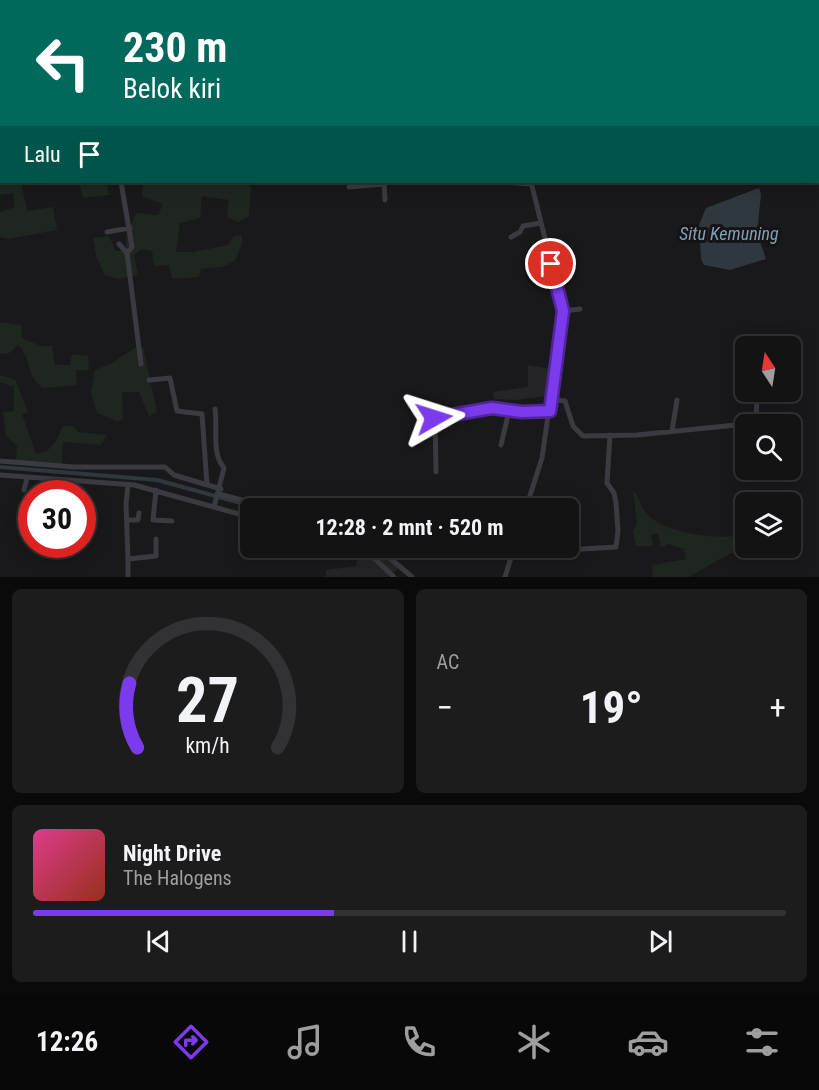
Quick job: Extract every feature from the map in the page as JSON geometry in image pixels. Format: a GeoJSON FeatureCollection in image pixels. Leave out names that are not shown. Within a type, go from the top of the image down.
{"type":"FeatureCollection","features":[{"type":"Feature","properties":{"kind":"street"},"geometry":{"type":"LineString","coordinates":[[121,183],[132,247],[127,253]]}},
{"type":"Feature","properties":{"kind":"street"},"geometry":{"type":"LineString","coordinates":[[349,187],[384,183],[386,200]]}},
{"type":"Feature","properties":{"kind":"street"},"geometry":{"type":"LineString","coordinates":[[529,498],[542,458],[563,311],[532,183]]}},
{"type":"Feature","properties":{"kind":"street"},"geometry":{"type":"LineString","coordinates":[[511,237],[520,232],[523,226],[541,223]]}},
{"type":"Feature","properties":{"kind":"street"},"geometry":{"type":"LineString","coordinates":[[107,232],[130,228]]}},
{"type":"Feature","properties":{"kind":"street"},"geometry":{"type":"LineString","coordinates":[[119,244],[127,253],[141,364]]}},
{"type":"Feature","properties":{"kind":"street"},"geometry":{"type":"LineString","coordinates":[[563,311],[580,309]]}},
{"type":"Feature","properties":{"kind":"street"},"geometry":{"type":"LineString","coordinates":[[149,380],[170,378],[177,411],[202,414],[207,485]]}},
{"type":"Feature","properties":{"kind":"street"},"geometry":{"type":"LineString","coordinates":[[552,400],[565,401],[573,426],[583,436],[746,424],[756,415],[757,402]]}},
{"type":"Feature","properties":{"kind":"street"},"geometry":{"type":"LineString","coordinates":[[672,431],[677,400]]}},
{"type":"Feature","properties":{"kind":"street"},"geometry":{"type":"LineString","coordinates":[[436,472],[434,417],[475,413],[492,408],[510,411],[550,411]]}},
{"type":"Feature","properties":{"kind":"street"},"geometry":{"type":"LineString","coordinates":[[215,409],[216,450],[219,463],[224,468],[215,506]]}},
{"type":"Feature","properties":{"kind":"street"},"geometry":{"type":"LineString","coordinates":[[501,445],[510,411]]}},
{"type":"Feature","properties":{"kind":"street"},"geometry":{"type":"LineString","coordinates":[[579,548],[616,547],[618,531],[616,503],[614,493],[607,483],[609,435]]}},
{"type":"Feature","properties":{"kind":"street"},"geometry":{"type":"LineString","coordinates":[[0,461],[74,467],[165,467],[174,475],[207,485],[219,493],[240,499]]}},
{"type":"Feature","properties":{"kind":"street"},"geometry":{"type":"LineString","coordinates":[[0,475],[55,480]]}},
{"type":"Feature","properties":{"kind":"street"},"geometry":{"type":"LineString","coordinates":[[96,483],[156,490],[240,514]]}},
{"type":"Feature","properties":{"kind":"street"},"geometry":{"type":"LineString","coordinates":[[128,485],[128,577]]}},
{"type":"Feature","properties":{"kind":"street"},"geometry":{"type":"LineString","coordinates":[[156,490],[153,520],[172,521]]}},
{"type":"Feature","properties":{"kind":"street"},"geometry":{"type":"LineString","coordinates":[[127,520],[138,520],[140,513]]}},
{"type":"Feature","properties":{"kind":"street"},"geometry":{"type":"LineString","coordinates":[[129,559],[156,556],[156,539]]}},
{"type":"Feature","properties":{"kind":"street"},"geometry":{"type":"LineString","coordinates":[[373,558],[394,577]]}},
{"type":"Feature","properties":{"kind":"street"},"geometry":{"type":"LineString","coordinates":[[390,558],[412,577]]}},
{"type":"Feature","properties":{"kind":"street"},"geometry":{"type":"LineString","coordinates":[[505,577],[511,558]]}},
{"type":"Feature","properties":{"kind":"shaded area"},"geometry":{"type":"Polygon","coordinates":[[[0,183],[21,183],[27,211],[53,207],[57,230],[8,239],[0,237],[0,212],[15,207],[13,193],[0,195],[0,183]]]}},
{"type":"Feature","properties":{"kind":"shaded area"},"geometry":{"type":"Polygon","coordinates":[[[79,183],[106,183],[109,195],[83,198],[79,183]]]}},
{"type":"Feature","properties":{"kind":"shaded area"},"geometry":{"type":"Polygon","coordinates":[[[143,183],[251,183],[249,216],[239,222],[227,217],[229,200],[202,196],[200,218],[180,223],[176,252],[193,252],[228,245],[234,236],[241,235],[243,241],[235,261],[222,267],[201,269],[199,277],[172,279],[169,265],[154,266],[152,251],[141,249],[134,255],[138,275],[117,279],[105,275],[96,256],[93,238],[109,236],[116,251],[126,251],[126,237],[136,213],[158,215],[163,204],[142,196],[143,183]]]}},
{"type":"Feature","properties":{"kind":"shaded area"},"geometry":{"type":"Polygon","coordinates":[[[0,322],[21,325],[22,338],[41,346],[52,346],[55,365],[70,365],[72,354],[88,356],[89,370],[76,370],[77,385],[43,388],[33,377],[26,357],[18,345],[8,354],[0,353],[0,322]]]}},
{"type":"Feature","properties":{"kind":"shaded area"},"geometry":{"type":"Polygon","coordinates":[[[136,347],[143,347],[157,412],[149,416],[139,392],[122,392],[123,418],[118,422],[97,413],[91,393],[95,370],[112,363],[136,347]]]}},
{"type":"Feature","properties":{"kind":"shaded area"},"geometry":{"type":"Polygon","coordinates":[[[528,365],[557,370],[554,395],[515,400],[494,399],[493,392],[528,387],[528,365]]]}},
{"type":"Feature","properties":{"kind":"shaded area"},"geometry":{"type":"Polygon","coordinates":[[[0,375],[15,379],[28,412],[22,414],[36,454],[50,448],[63,426],[72,426],[79,432],[107,435],[101,445],[63,442],[62,467],[16,462],[17,446],[6,436],[3,412],[14,411],[14,387],[0,382],[0,375]]]}},
{"type":"Feature","properties":{"kind":"shaded area"},"geometry":{"type":"Polygon","coordinates":[[[633,491],[644,510],[660,524],[700,535],[735,536],[735,552],[689,577],[653,577],[652,565],[686,559],[684,549],[669,544],[661,547],[658,533],[651,535],[653,546],[636,546],[633,532],[637,524],[633,491]]]}},
{"type":"Feature","properties":{"kind":"shaded area"},"geometry":{"type":"Polygon","coordinates":[[[358,558],[387,558],[399,568],[388,577],[326,577],[326,570],[356,566],[358,558]]]}},
{"type":"Feature","properties":{"kind":"water","name":"Situ Kemuning"},"geometry":{"type":"Polygon","coordinates":[[[759,188],[761,194],[757,233],[766,259],[730,270],[704,265],[701,259],[699,225],[706,208],[759,188]]]}},
{"type":"Feature","properties":{"kind":"waterway"},"geometry":{"type":"LineString","coordinates":[[0,467],[157,480],[240,503]]}},
{"type":"Feature","properties":{"kind":"route"},"geometry":{"type":"LineString","coordinates":[[434,418],[441,415],[475,413],[492,408],[522,412],[550,411],[563,311],[551,264]]}}]}
